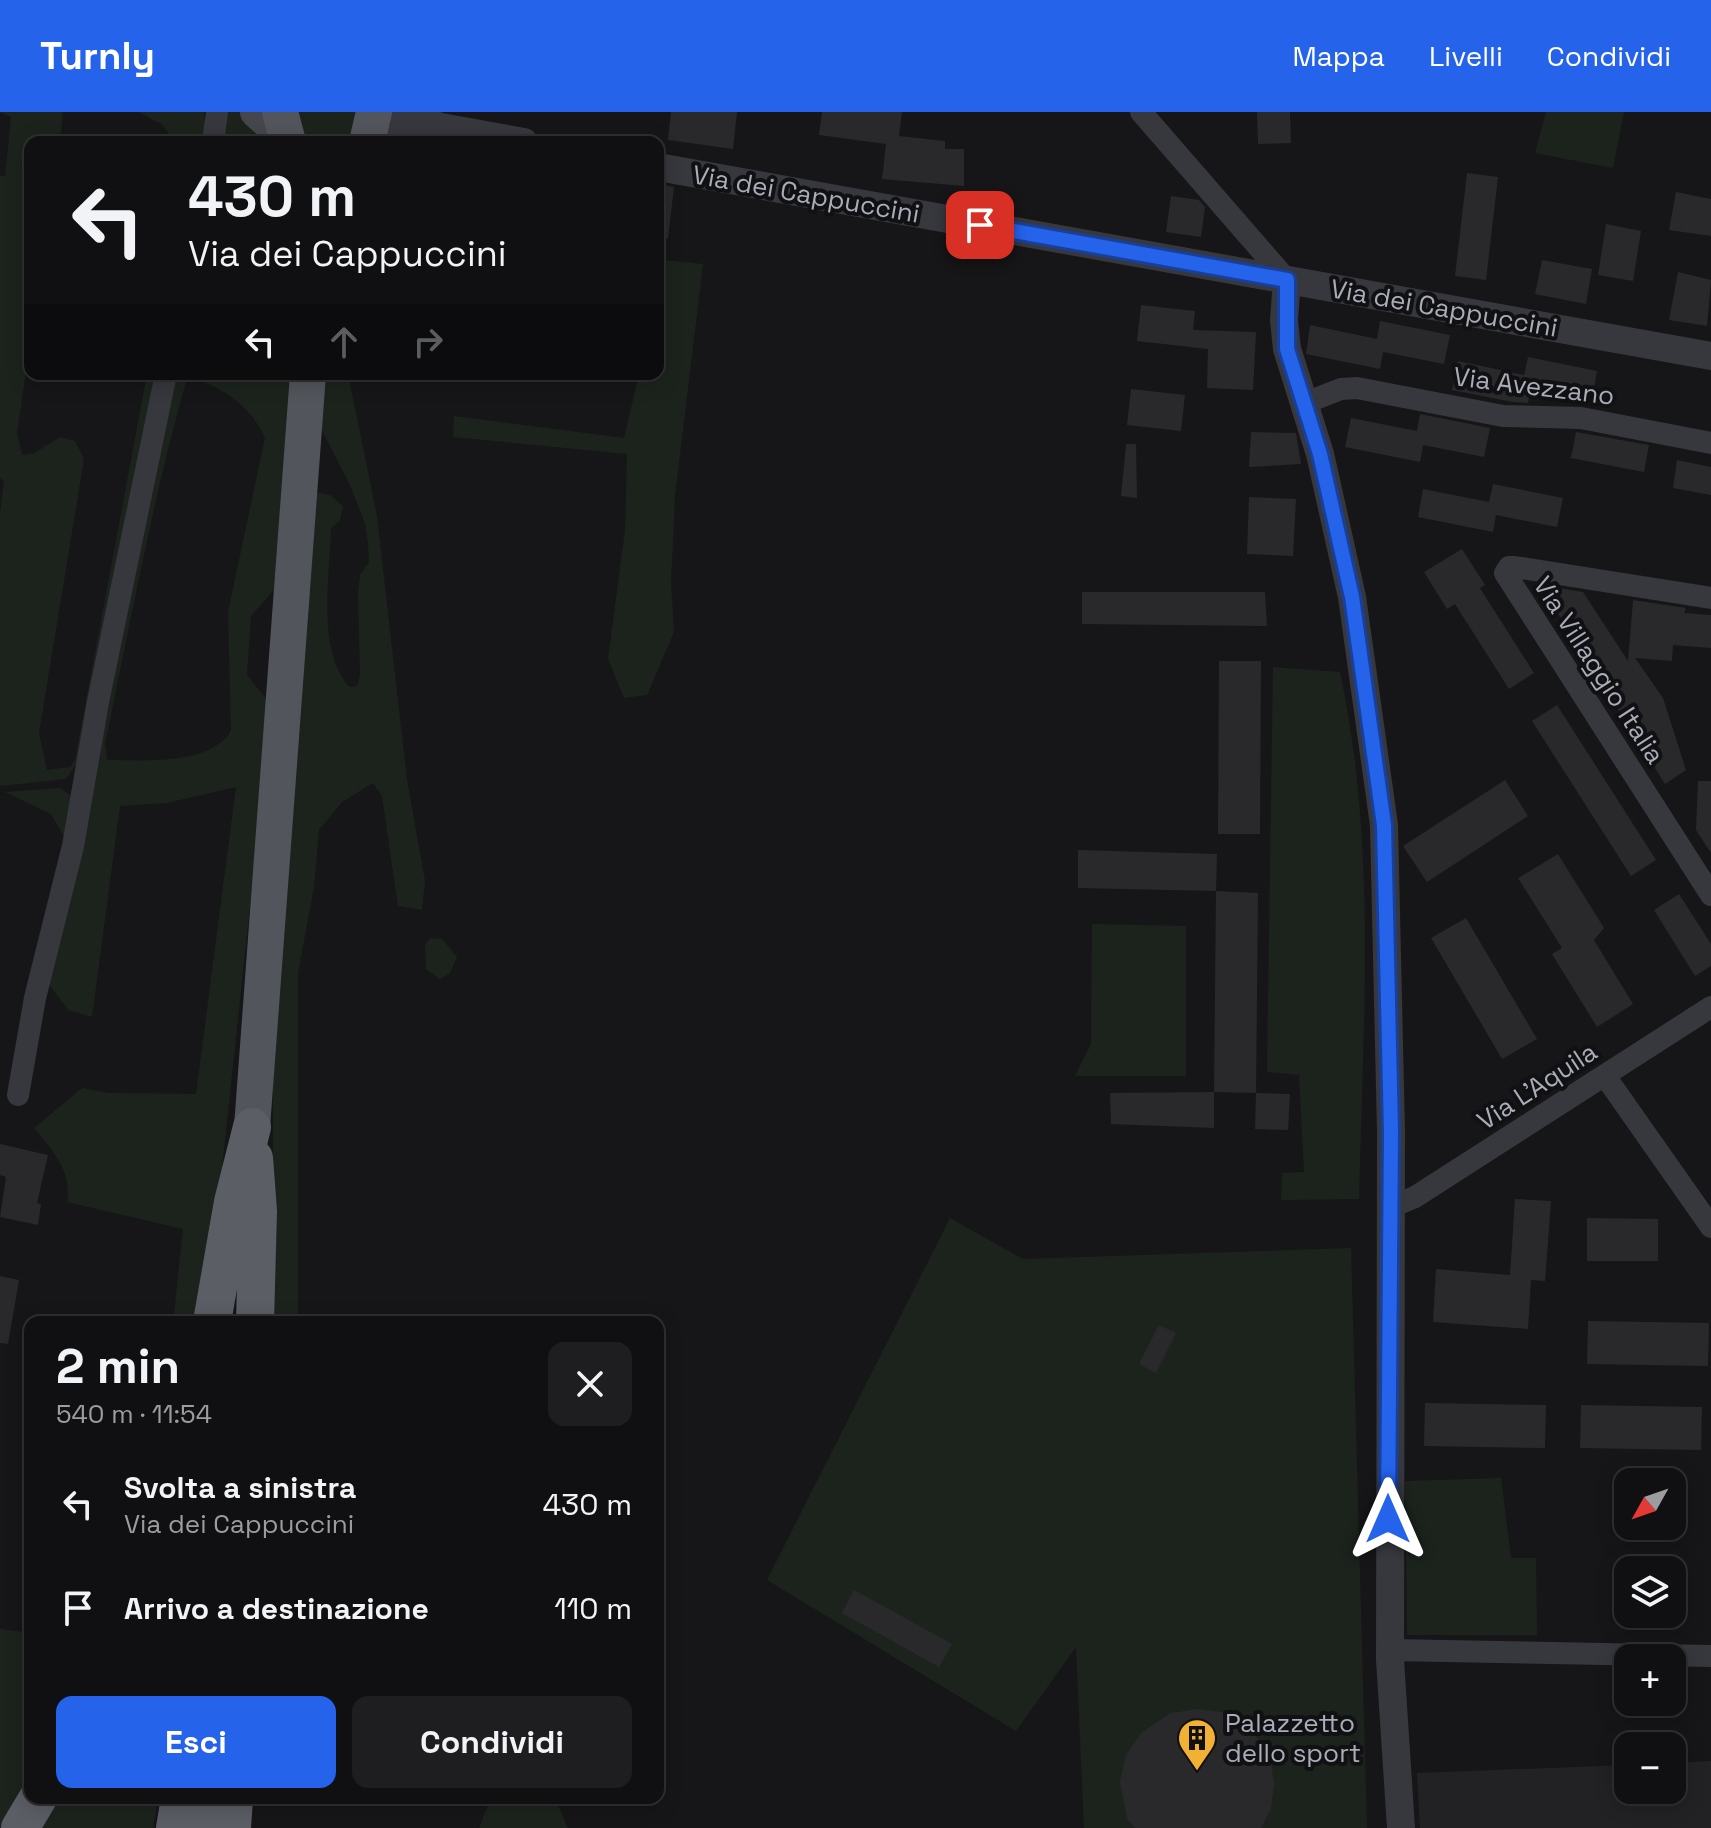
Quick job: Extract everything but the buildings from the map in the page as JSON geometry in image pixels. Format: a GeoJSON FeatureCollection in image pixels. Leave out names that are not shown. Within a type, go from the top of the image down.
{"type":"FeatureCollection","features":[{"type":"Feature","properties":{"kind":"highway"},"geometry":{"type":"LineString","coordinates":[[234,1316],[252,1127]]}},
{"type":"Feature","properties":{"kind":"highway"},"geometry":{"type":"LineString","coordinates":[[213,1316],[233,1202],[252,1127]]}},
{"type":"Feature","properties":{"kind":"highway"},"geometry":{"type":"LineString","coordinates":[[252,1127],[258,1211],[255,1316]]}},
{"type":"Feature","properties":{"kind":"highway"},"geometry":{"type":"LineString","coordinates":[[242,1316],[244,1223]]}},
{"type":"Feature","properties":{"kind":"highway"},"geometry":{"type":"LineString","coordinates":[[20,1828],[34,1804]]}},
{"type":"Feature","properties":{"kind":"highway"},"geometry":{"type":"LineString","coordinates":[[175,1828],[179,1804]]}},
{"type":"Feature","properties":{"kind":"highway"},"geometry":{"type":"LineString","coordinates":[[203,1828],[229,1811]]}},
{"type":"Feature","properties":{"kind":"main road"},"geometry":{"type":"LineString","coordinates":[[256,112],[285,131]]}},
{"type":"Feature","properties":{"kind":"main road"},"geometry":{"type":"LineString","coordinates":[[371,136],[374,112]]}},
{"type":"Feature","properties":{"kind":"main road"},"geometry":{"type":"LineString","coordinates":[[252,1127],[308,380]]}},
{"type":"Feature","properties":{"kind":"street"},"geometry":{"type":"LineString","coordinates":[[214,136],[217,112]]}},
{"type":"Feature","properties":{"kind":"street"},"geometry":{"type":"LineString","coordinates":[[397,112],[460,131],[489,136]]}},
{"type":"Feature","properties":{"kind":"street"},"geometry":{"type":"LineString","coordinates":[[1141,112],[1287,280],[1287,349],[1335,512],[1352,597],[1384,825],[1391,1207],[1390,1650],[1401,1828]]}},
{"type":"Feature","properties":{"kind":"street"},"geometry":{"type":"LineString","coordinates":[[396,136],[413,132],[460,131]]}},
{"type":"Feature","properties":{"kind":"street","name":"Via dei Cappuccini"},"geometry":{"type":"LineString","coordinates":[[664,168],[1711,356]]}},
{"type":"Feature","properties":{"kind":"street"},"geometry":{"type":"LineString","coordinates":[[18,1095],[35,998],[73,846],[98,702],[165,380]]}},
{"type":"Feature","properties":{"kind":"street","name":"Via Avezzano"},"geometry":{"type":"LineString","coordinates":[[1305,403],[1341,389],[1357,388],[1503,416],[1581,418],[1711,443]]}},
{"type":"Feature","properties":{"kind":"street","name":"Via Villaggio Italia"},"geometry":{"type":"LineString","coordinates":[[1711,598],[1515,567],[1509,567],[1505,573],[1711,895]]}},
{"type":"Feature","properties":{"kind":"street","name":"Via L'Aquila"},"geometry":{"type":"LineString","coordinates":[[1391,1207],[1415,1197],[1711,1007]]}},
{"type":"Feature","properties":{"kind":"street"},"geometry":{"type":"LineString","coordinates":[[1605,1076],[1711,1227]]}},
{"type":"Feature","properties":{"kind":"street"},"geometry":{"type":"LineString","coordinates":[[1390,1650],[1711,1656]]}},
{"type":"Feature","properties":{"kind":"shaded area"},"geometry":{"type":"Polygon","coordinates":[[[0,112],[63,112],[61,136],[24,136],[25,380],[17,433],[22,455],[34,453],[60,437],[75,441],[84,459],[39,733],[47,770],[70,767],[75,760],[146,380],[158,380],[77,763],[66,779],[0,786],[0,513],[4,481],[0,478],[0,176],[5,176],[11,117],[0,112]]]}},
{"type":"Feature","properties":{"kind":"shaded area"},"geometry":{"type":"Polygon","coordinates":[[[139,112],[204,112],[206,136],[170,136],[163,125],[139,112]]]}},
{"type":"Feature","properties":{"kind":"shaded area"},"geometry":{"type":"Polygon","coordinates":[[[223,112],[245,112],[267,136],[221,136],[223,112]]]}},
{"type":"Feature","properties":{"kind":"shaded area"},"geometry":{"type":"Polygon","coordinates":[[[297,112],[356,114],[349,136],[302,134],[297,112]]]}},
{"type":"Feature","properties":{"kind":"shaded area"},"geometry":{"type":"Polygon","coordinates":[[[1546,112],[1624,112],[1613,168],[1535,153],[1546,112]]]}},
{"type":"Feature","properties":{"kind":"shaded area"},"geometry":{"type":"Polygon","coordinates":[[[664,260],[703,264],[675,496],[671,583],[674,632],[647,695],[624,698],[608,659],[625,530],[627,454],[453,437],[454,416],[624,438],[638,380],[664,380],[664,260]]]}},
{"type":"Feature","properties":{"kind":"shaded area"},"geometry":{"type":"Polygon","coordinates":[[[168,380],[187,380],[143,558],[105,744],[107,760],[192,756],[221,742],[231,731],[228,612],[265,438],[243,406],[201,380],[293,380],[280,583],[251,616],[247,675],[268,701],[263,785],[206,1316],[174,1314],[183,1229],[67,1202],[64,1171],[34,1128],[82,1088],[108,1093],[196,1094],[236,787],[167,803],[120,806],[92,1017],[68,1010],[43,976],[168,380]]]}},
{"type":"Feature","properties":{"kind":"shaded area"},"geometry":{"type":"Polygon","coordinates":[[[322,380],[349,380],[377,516],[407,780],[425,881],[422,910],[398,906],[382,796],[373,783],[342,802],[319,830],[314,887],[298,973],[298,1316],[268,1316],[273,1237],[273,1054],[310,491],[330,495],[343,506],[340,521],[331,528],[327,612],[333,654],[339,672],[350,687],[357,686],[360,675],[358,593],[360,575],[369,562],[365,523],[349,483],[320,427],[322,380]]]}},
{"type":"Feature","properties":{"kind":"shaded area"},"geometry":{"type":"Polygon","coordinates":[[[1273,667],[1340,672],[1352,737],[1359,803],[1365,934],[1359,1199],[1281,1200],[1282,1173],[1304,1172],[1299,1075],[1267,1072],[1273,667]]]}},
{"type":"Feature","properties":{"kind":"shaded area"},"geometry":{"type":"Polygon","coordinates":[[[60,788],[74,798],[65,838],[51,814],[5,792],[60,788]]]}},
{"type":"Feature","properties":{"kind":"shaded area"},"geometry":{"type":"Polygon","coordinates":[[[1092,924],[1186,926],[1186,1076],[1075,1076],[1091,1044],[1092,924]]]}},
{"type":"Feature","properties":{"kind":"shaded area"},"geometry":{"type":"Polygon","coordinates":[[[430,938],[442,939],[457,957],[450,973],[440,979],[426,969],[425,945],[430,938]]]}},
{"type":"Feature","properties":{"kind":"shaded area"},"geometry":{"type":"Polygon","coordinates":[[[950,1218],[1023,1259],[1351,1248],[1367,1828],[1084,1828],[1076,1647],[1016,1731],[767,1580],[950,1218]]]}},
{"type":"Feature","properties":{"kind":"shaded area"},"geometry":{"type":"Polygon","coordinates":[[[1501,1478],[1511,1558],[1536,1558],[1537,1635],[1407,1635],[1405,1481],[1501,1478]]]}},
{"type":"Feature","properties":{"kind":"shaded area"},"geometry":{"type":"Polygon","coordinates":[[[0,1629],[24,1632],[24,1798],[5,1828],[0,1828],[0,1629]]]}},
{"type":"Feature","properties":{"kind":"shaded area"},"geometry":{"type":"Polygon","coordinates":[[[1711,1761],[1711,1828],[1420,1828],[1417,1773],[1614,1766],[1614,1804],[1686,1804],[1686,1762],[1711,1761]]]}},
{"type":"Feature","properties":{"kind":"shaded area"},"geometry":{"type":"Polygon","coordinates":[[[41,1804],[157,1804],[153,1828],[27,1828],[41,1804]]]}},
{"type":"Feature","properties":{"kind":"shaded area"},"geometry":{"type":"Polygon","coordinates":[[[489,1804],[558,1804],[568,1828],[479,1828],[489,1804]]]}},
{"type":"Feature","properties":{"kind":"place","name":"Palazzetto dello sport"},"geometry":{"type":"Point","coordinates":[1197,1772]}},
{"type":"Feature","properties":{"kind":"route"},"geometry":{"type":"LineString","coordinates":[[980,225],[1287,280],[1284,320],[1287,349],[1314,429],[1335,512],[1352,597],[1384,825],[1391,1132],[1388,1519]]}}]}
